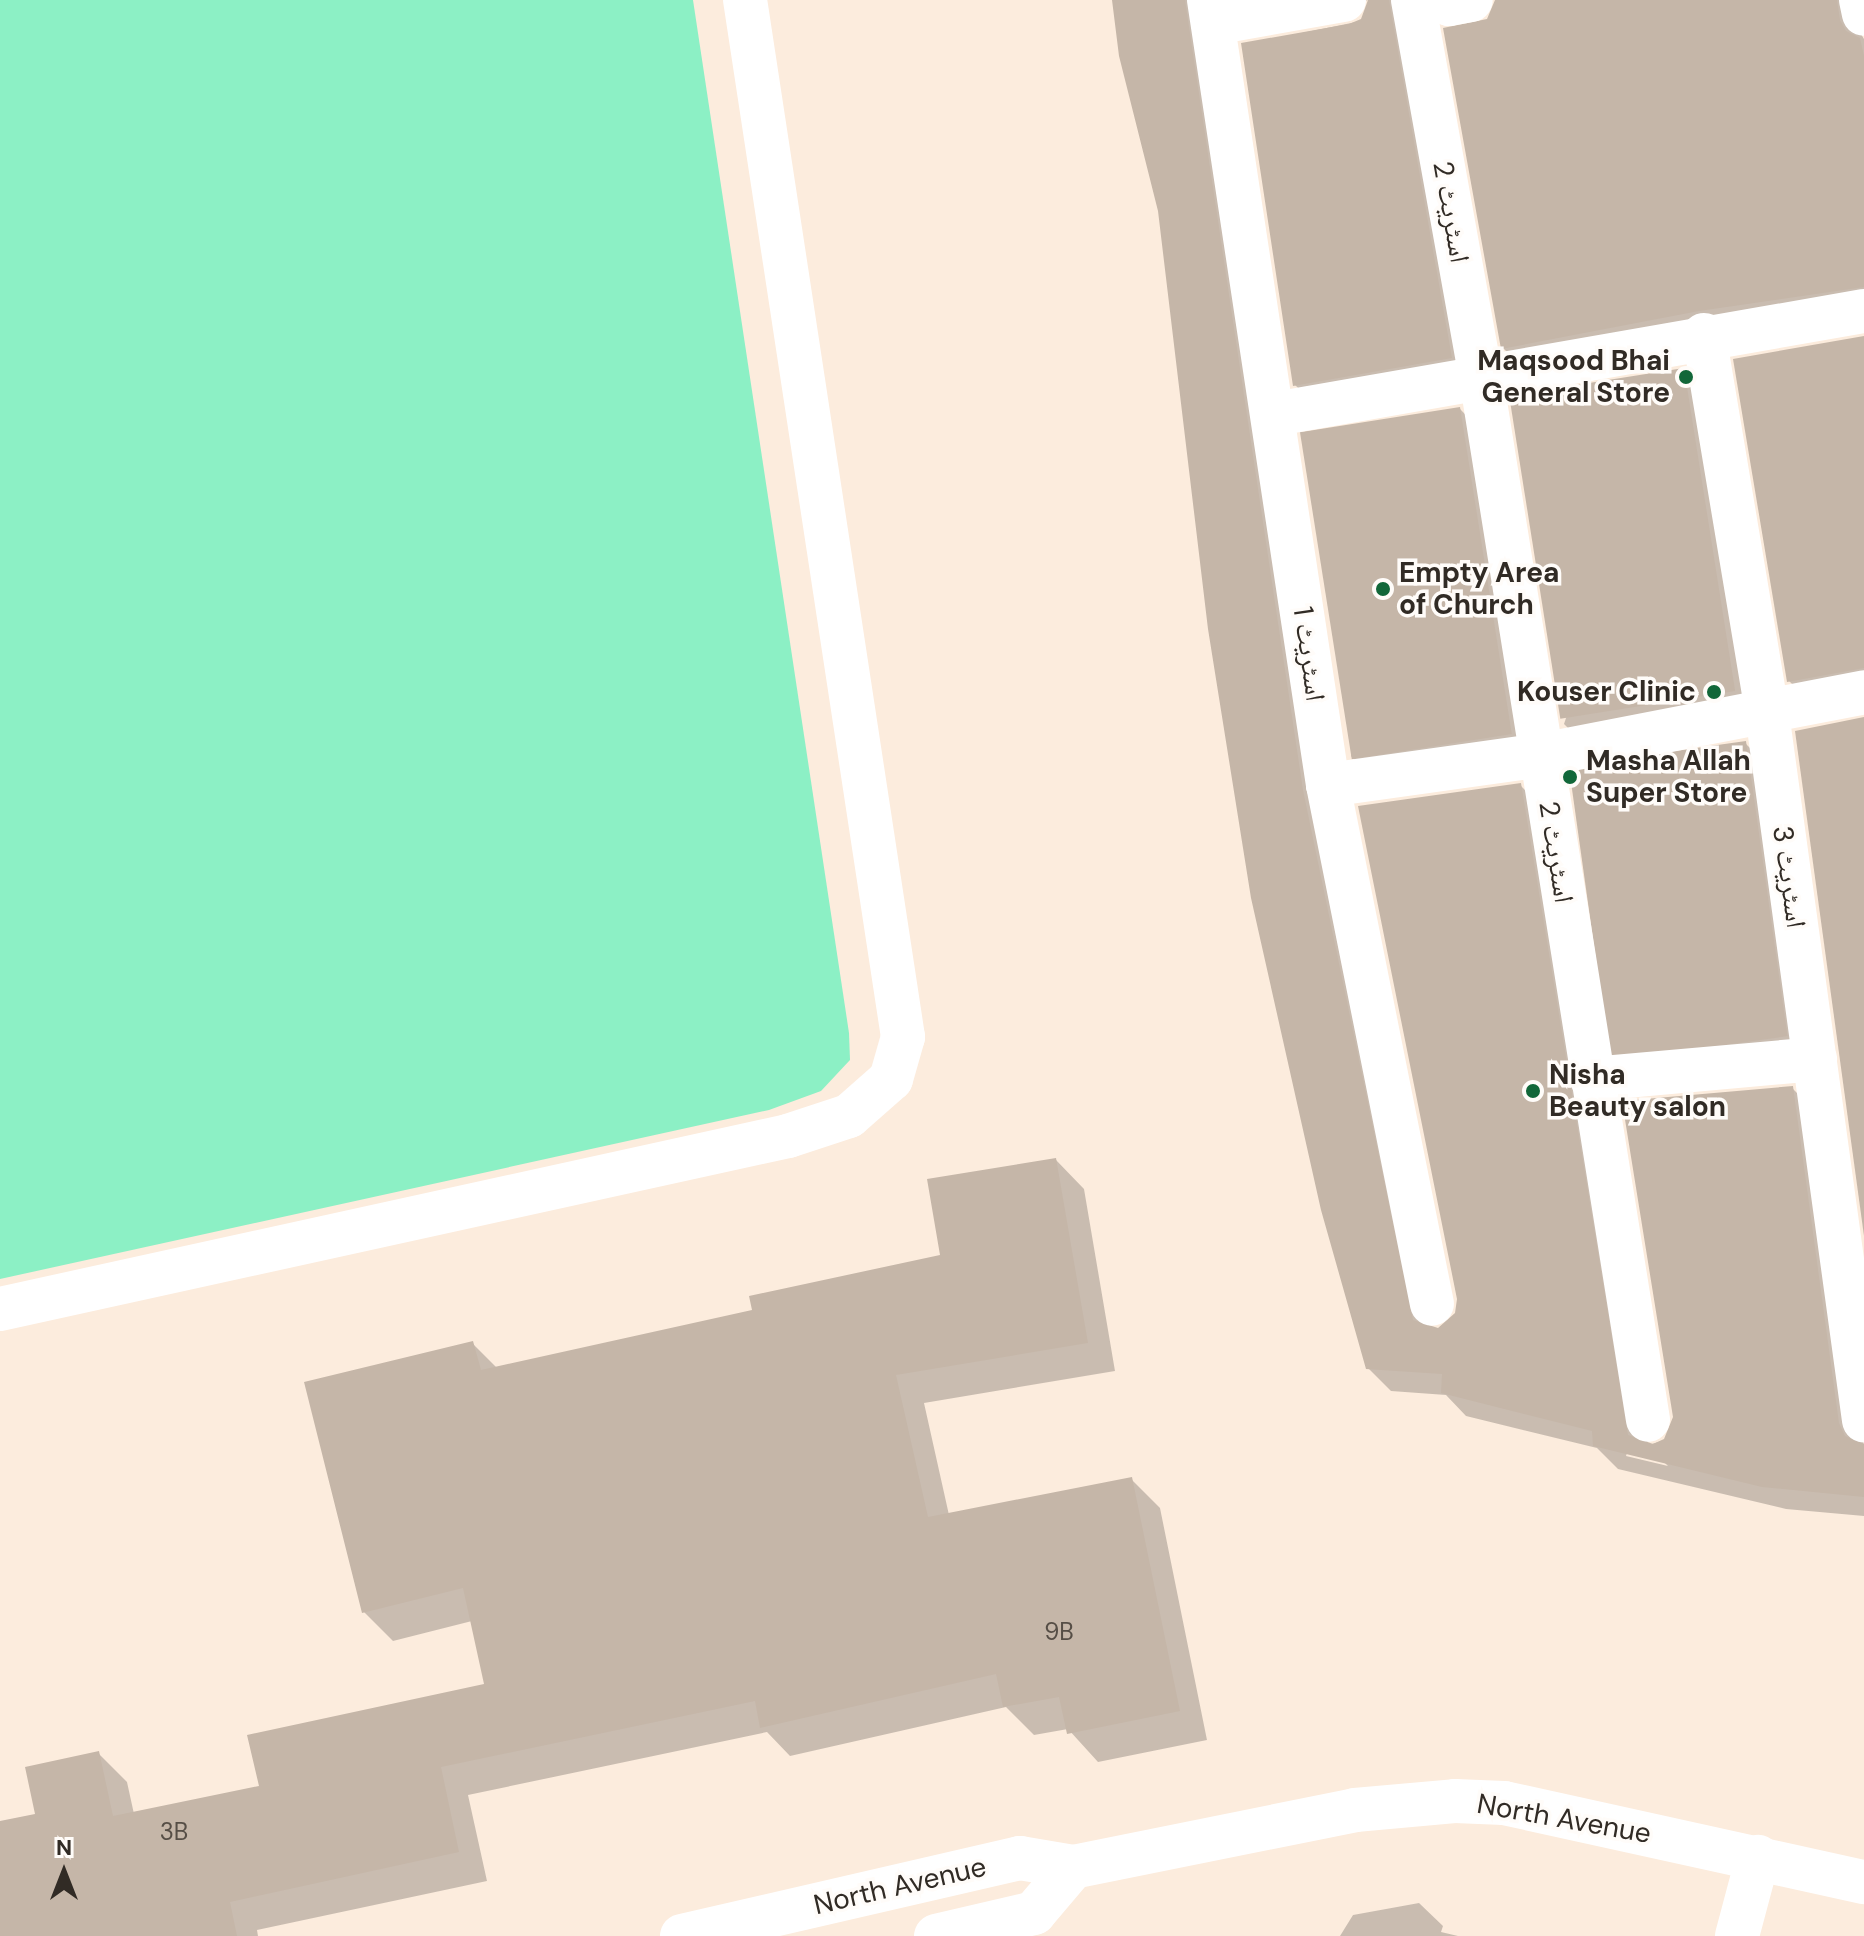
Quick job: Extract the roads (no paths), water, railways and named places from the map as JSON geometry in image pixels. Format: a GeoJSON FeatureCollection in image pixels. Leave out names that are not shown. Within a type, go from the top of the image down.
{"type":"FeatureCollection","features":[{"type":"Feature","properties":{"kind":"street"},"geometry":{"type":"LineString","coordinates":[[0,1309],[788,1136],[849,1116],[891,1079],[903,1037],[745,0]]}},
{"type":"Feature","properties":{"kind":"street"},"geometry":{"type":"LineString","coordinates":[[1211,11],[1344,0]]}},
{"type":"Feature","properties":{"kind":"street","name":"اسٹریٹ 2"},"geometry":{"type":"LineString","coordinates":[[1413,0],[1481,377],[1648,1420]]}},
{"type":"Feature","properties":{"kind":"street"},"geometry":{"type":"LineString","coordinates":[[1439,0],[1449,4],[1471,0]]}},
{"type":"Feature","properties":{"kind":"street"},"geometry":{"type":"LineString","coordinates":[[1861,0],[1864,14]]}},
{"type":"Feature","properties":{"kind":"street","name":"اسٹریٹ 1"},"geometry":{"type":"LineString","coordinates":[[1211,11],[1275,414],[1328,785],[1432,1304]]}},
{"type":"Feature","properties":{"kind":"street"},"geometry":{"type":"LineString","coordinates":[[1275,414],[1704,335],[1864,311]]}},
{"type":"Feature","properties":{"kind":"street","name":"اسٹریٹ 3"},"geometry":{"type":"LineString","coordinates":[[1704,335],[1767,713],[1864,1420]]}},
{"type":"Feature","properties":{"kind":"street"},"geometry":{"type":"LineString","coordinates":[[1328,785],[1541,755],[1864,692]]}},
{"type":"Feature","properties":{"kind":"street"},"geometry":{"type":"LineString","coordinates":[[1592,1079],[1815,1059]]}},
{"type":"Feature","properties":{"kind":"street","name":"North Avenue"},"geometry":{"type":"LineString","coordinates":[[682,1936],[1020,1858],[1073,1867],[1355,1810],[1455,1801],[1504,1803],[1864,1882]]}},
{"type":"Feature","properties":{"kind":"street"},"geometry":{"type":"LineString","coordinates":[[1737,1936],[1758,1857]]}},
{"type":"Feature","properties":{"kind":"street"},"geometry":{"type":"LineString","coordinates":[[1020,1858],[1031,1925]]}},
{"type":"Feature","properties":{"kind":"street"},"geometry":{"type":"LineString","coordinates":[[1031,1925],[1073,1867]]}},
{"type":"Feature","properties":{"kind":"street"},"geometry":{"type":"LineString","coordinates":[[974,1870],[985,1930]]}},
{"type":"Feature","properties":{"kind":"street","name":"North Avenue"},"geometry":{"type":"LineString","coordinates":[[936,1936],[1031,1925]]}},
{"type":"Feature","properties":{"kind":"place","name":"Maqsood Bhai General Store"},"geometry":{"type":"Point","coordinates":[1686,377]}},
{"type":"Feature","properties":{"kind":"place","name":"Empty Area of Church"},"geometry":{"type":"Point","coordinates":[1383,589]}},
{"type":"Feature","properties":{"kind":"place","name":"Kouser Clinic"},"geometry":{"type":"Point","coordinates":[1714,692]}},
{"type":"Feature","properties":{"kind":"place","name":"Masha Allah Super Store"},"geometry":{"type":"Point","coordinates":[1570,777]}},
{"type":"Feature","properties":{"kind":"place","name":"Nisha Beauty salon"},"geometry":{"type":"Point","coordinates":[1533,1091]}}]}
